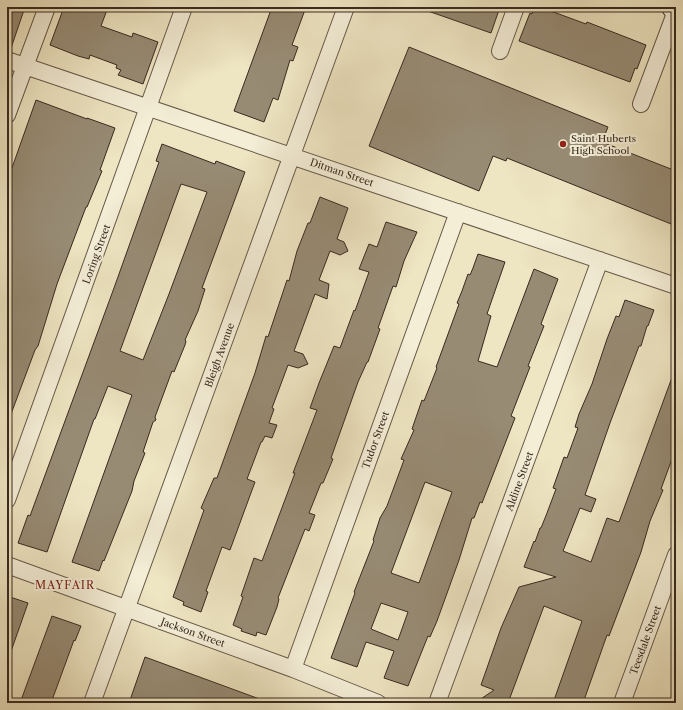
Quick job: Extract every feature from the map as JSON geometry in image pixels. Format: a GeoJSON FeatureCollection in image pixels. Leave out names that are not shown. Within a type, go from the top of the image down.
{"type":"FeatureCollection","features":[{"type":"Feature","properties":{"kind":"street"},"geometry":{"type":"LineString","coordinates":[[7,115],[47,7]]}},
{"type":"Feature","properties":{"kind":"street","name":"Loring Street"},"geometry":{"type":"LineString","coordinates":[[7,500],[184,7]]}},
{"type":"Feature","properties":{"kind":"street","name":"Bleigh Avenue"},"geometry":{"type":"LineString","coordinates":[[92,703],[346,7]]}},
{"type":"Feature","properties":{"kind":"street"},"geometry":{"type":"LineString","coordinates":[[500,51],[516,7]]}},
{"type":"Feature","properties":{"kind":"street"},"geometry":{"type":"LineString","coordinates":[[641,104],[676,9],[673,7]]}},
{"type":"Feature","properties":{"kind":"street","name":"Ditman Street"},"geometry":{"type":"LineString","coordinates":[[7,60],[24,67],[292,155],[676,286]]}},
{"type":"Feature","properties":{"kind":"street","name":"Tudor Street"},"geometry":{"type":"LineString","coordinates":[[293,669],[458,212]]}},
{"type":"Feature","properties":{"kind":"street","name":"Aldine Street"},"geometry":{"type":"LineString","coordinates":[[438,703],[600,260]]}},
{"type":"Feature","properties":{"kind":"street","name":"Teesdale Street"},"geometry":{"type":"LineString","coordinates":[[622,703],[676,555]]}},
{"type":"Feature","properties":{"kind":"street","name":"Jackson Street"},"geometry":{"type":"LineString","coordinates":[[7,565],[293,669],[378,703]]}},
{"type":"Feature","properties":{"kind":"building"},"geometry":{"type":"Polygon","coordinates":[[[7,7],[25,7],[10,51],[7,51],[7,7]]]}},
{"type":"Feature","properties":{"kind":"building"},"geometry":{"type":"Polygon","coordinates":[[[64,7],[108,7],[101,26],[132,37],[133,33],[158,42],[143,84],[118,75],[121,70],[116,68],[117,65],[90,55],[89,59],[78,56],[50,45],[64,7]]]}},
{"type":"Feature","properties":{"kind":"building"},"geometry":{"type":"Polygon","coordinates":[[[272,7],[306,7],[292,45],[298,47],[293,61],[290,60],[278,100],[273,98],[264,122],[234,111],[272,7]]]}},
{"type":"Feature","properties":{"kind":"building"},"geometry":{"type":"Polygon","coordinates":[[[426,7],[500,7],[491,33],[425,10],[426,7]]]}},
{"type":"Feature","properties":{"kind":"building"},"geometry":{"type":"Polygon","coordinates":[[[534,7],[540,7],[586,24],[587,22],[646,45],[637,69],[635,68],[630,82],[519,41],[530,13],[532,14],[534,7]]]}},
{"type":"Feature","properties":{"kind":"building","name":"Saint Huberts High School"},"geometry":{"type":"Polygon","coordinates":[[[409,47],[608,127],[602,142],[676,171],[676,226],[507,158],[506,161],[493,156],[479,191],[369,146],[409,47]]]}},
{"type":"Feature","properties":{"kind":"building"},"geometry":{"type":"Polygon","coordinates":[[[36,100],[115,128],[100,170],[102,171],[86,207],[57,284],[38,346],[35,350],[8,422],[7,182],[36,100]]]}},
{"type":"Feature","properties":{"kind":"building"},"geometry":{"type":"Polygon","coordinates":[[[162,144],[215,164],[216,161],[245,172],[202,288],[205,289],[198,311],[185,340],[185,345],[174,372],[172,371],[155,417],[156,420],[153,422],[143,452],[145,453],[134,481],[132,491],[99,571],[72,562],[132,395],[108,386],[94,419],[47,552],[18,543],[28,515],[30,516],[114,288],[159,162],[156,161],[162,144]],[[181,184],[120,351],[143,360],[207,192],[181,184]]]}},
{"type":"Feature","properties":{"kind":"building"},"geometry":{"type":"Polygon","coordinates":[[[320,197],[348,208],[337,239],[344,242],[348,251],[340,255],[330,251],[319,280],[329,284],[327,299],[315,294],[294,351],[303,354],[308,364],[298,368],[288,365],[272,408],[274,409],[269,423],[277,425],[272,438],[265,436],[261,442],[247,479],[255,482],[230,550],[222,547],[206,591],[208,592],[201,612],[183,605],[184,602],[173,597],[204,510],[201,508],[214,478],[217,478],[255,373],[266,336],[268,337],[287,280],[289,281],[297,251],[320,197]]]}},
{"type":"Feature","properties":{"kind":"building"},"geometry":{"type":"Polygon","coordinates":[[[386,222],[417,232],[404,261],[396,287],[393,286],[378,328],[380,329],[368,362],[358,382],[331,458],[333,459],[323,483],[321,483],[309,513],[315,515],[309,531],[305,529],[278,598],[277,607],[266,635],[257,632],[256,636],[241,631],[242,629],[233,625],[254,558],[262,561],[317,410],[310,408],[319,383],[334,346],[340,348],[369,272],[359,269],[369,244],[377,247],[386,222]]]}},
{"type":"Feature","properties":{"kind":"building"},"geometry":{"type":"Polygon","coordinates":[[[478,254],[505,262],[487,314],[491,316],[478,361],[497,367],[534,269],[558,279],[541,324],[544,326],[528,366],[530,367],[511,416],[515,418],[482,503],[480,502],[474,518],[472,518],[459,560],[437,621],[430,637],[428,636],[408,686],[384,678],[394,651],[366,642],[357,667],[331,658],[374,541],[373,540],[380,518],[387,506],[404,460],[401,459],[414,430],[412,429],[422,400],[424,401],[437,368],[436,367],[459,304],[457,303],[468,274],[470,275],[478,254]],[[425,482],[391,573],[419,583],[452,492],[425,482]],[[381,603],[371,629],[398,640],[408,612],[381,603]]]}},
{"type":"Feature","properties":{"kind":"building"},"geometry":{"type":"Polygon","coordinates":[[[625,300],[654,310],[610,423],[585,495],[596,499],[591,512],[580,508],[563,551],[591,562],[607,518],[619,522],[674,372],[676,372],[676,448],[661,489],[663,490],[650,521],[641,552],[609,636],[607,635],[583,703],[553,703],[582,621],[544,606],[508,703],[475,703],[494,690],[481,685],[501,628],[519,587],[556,577],[524,567],[556,489],[553,488],[564,457],[567,458],[578,428],[575,427],[579,414],[592,384],[607,339],[616,316],[619,317],[625,300]]]}},
{"type":"Feature","properties":{"kind":"building"},"geometry":{"type":"Polygon","coordinates":[[[7,596],[28,603],[9,657],[7,657],[7,596]]]}},
{"type":"Feature","properties":{"kind":"building"},"geometry":{"type":"Polygon","coordinates":[[[52,616],[81,626],[75,641],[74,640],[51,703],[20,703],[52,616]]]}},
{"type":"Feature","properties":{"kind":"building"},"geometry":{"type":"Polygon","coordinates":[[[145,657],[265,701],[264,703],[129,703],[145,657]]]}},
{"type":"Feature","properties":{"kind":"place","name":"Saint Huberts High School"},"geometry":{"type":"Point","coordinates":[563,144]}},
{"type":"Feature","properties":{"kind":"district","name":"MAYFAIR"},"geometry":{"type":"Point","coordinates":[65,585]}}]}
